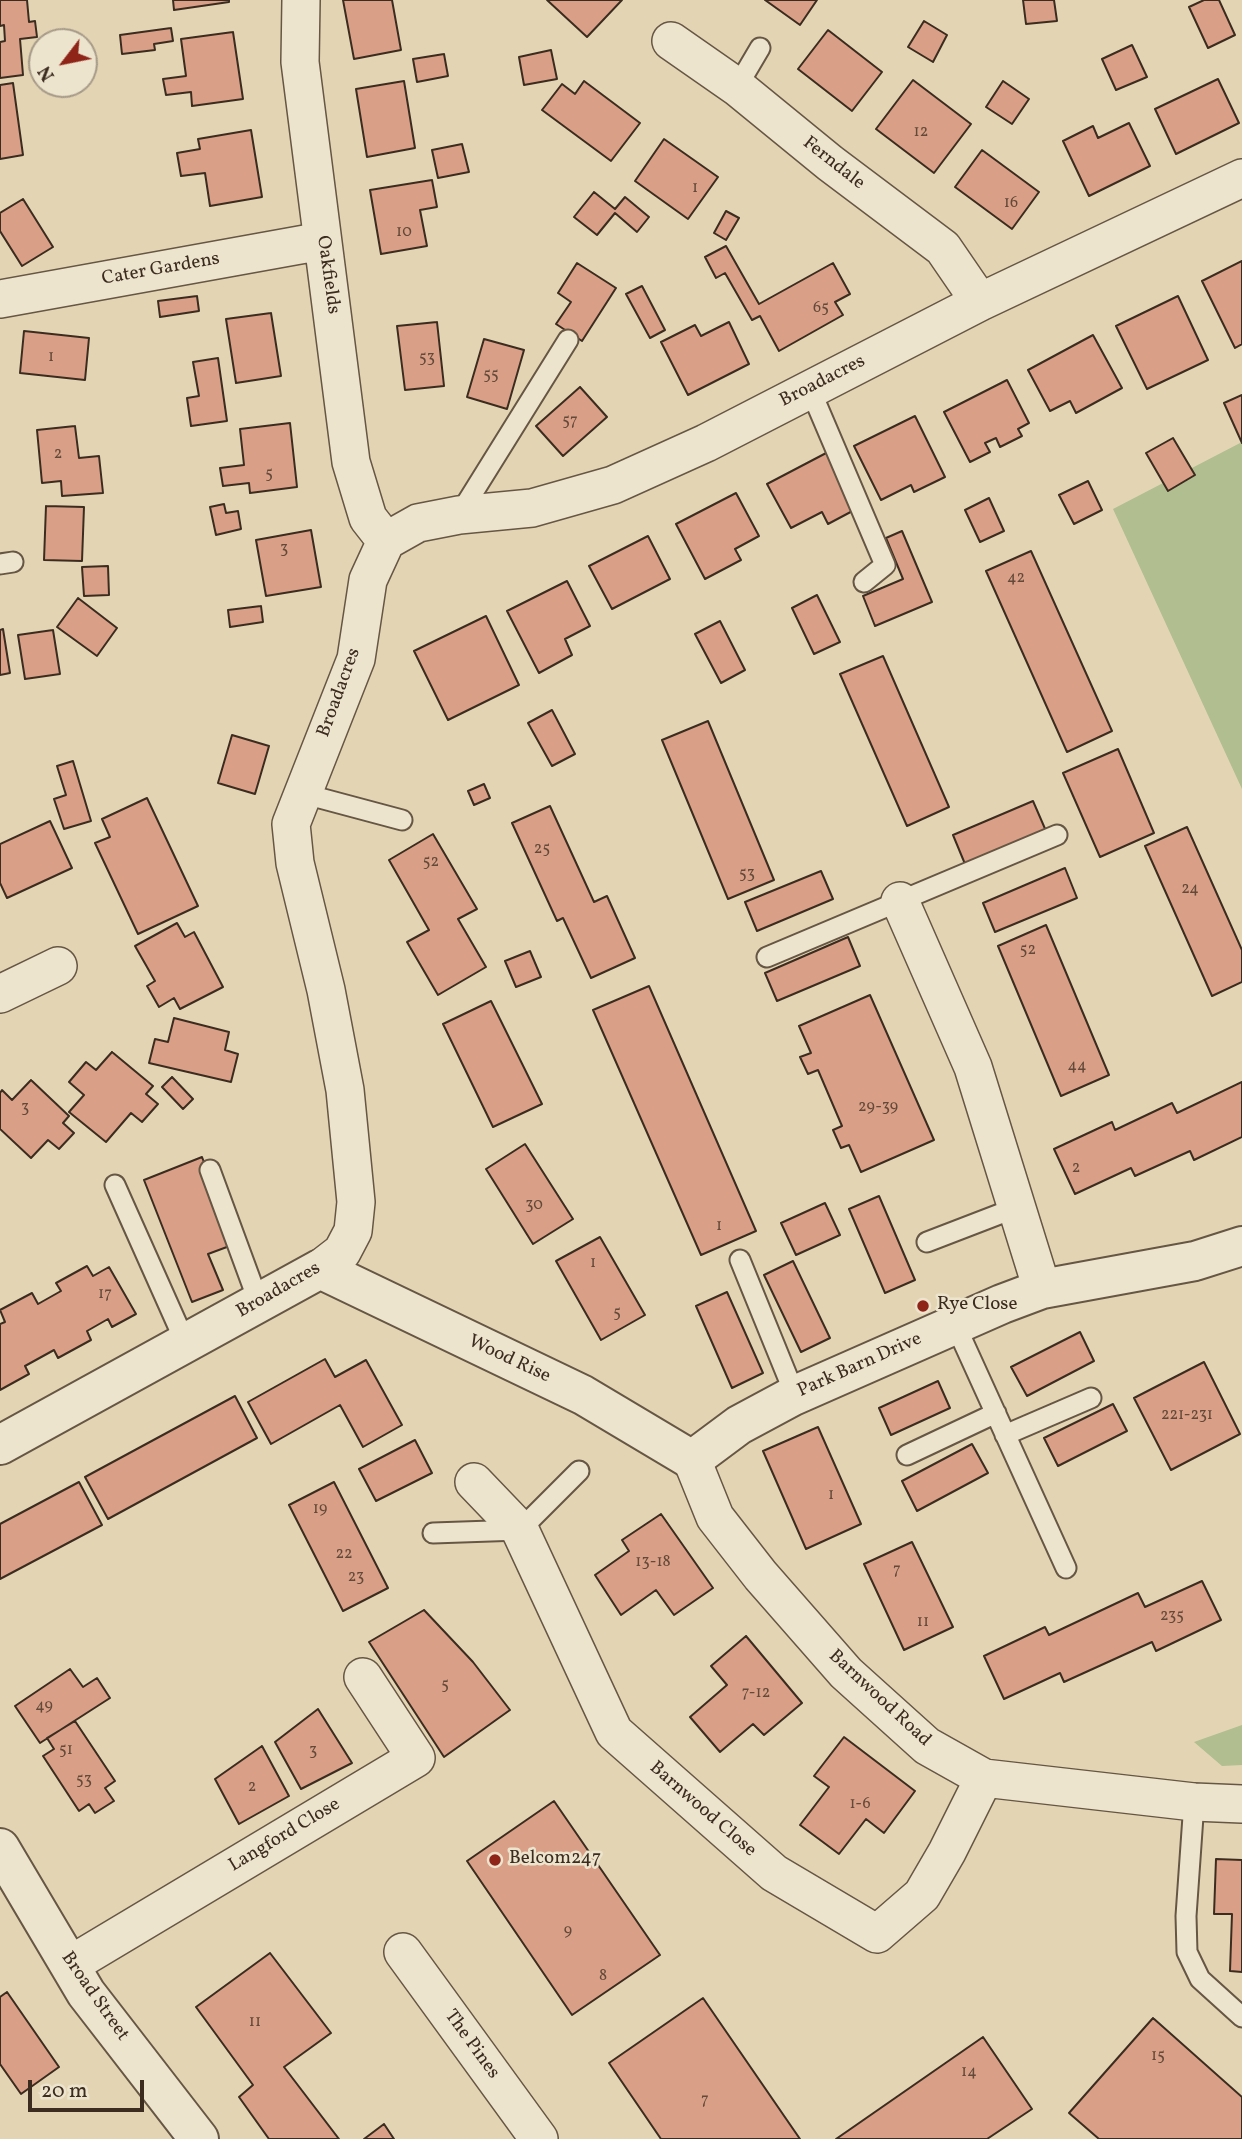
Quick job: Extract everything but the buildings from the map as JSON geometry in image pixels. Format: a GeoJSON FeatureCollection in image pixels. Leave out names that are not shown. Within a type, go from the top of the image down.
{"type":"FeatureCollection","features":[{"type":"Feature","properties":{"kind":"street","name":"Oakfields"},"geometry":{"type":"LineString","coordinates":[[300,0],[300,62],[351,462],[368,518],[386,541]]}},
{"type":"Feature","properties":{"kind":"street","name":"Ferndale"},"geometry":{"type":"LineString","coordinates":[[671,41],[737,87],[830,163],[943,248],[980,302]]}},
{"type":"Feature","properties":{"kind":"street","name":"Broadacres"},"geometry":{"type":"LineString","coordinates":[[0,1445],[320,1269],[342,1251],[353,1231],[356,1202],[345,1090],[326,990],[295,863],[291,824],[356,659],[368,580],[386,541],[418,523],[459,514],[532,508],[613,485],[980,302],[1242,178]]}},
{"type":"Feature","properties":{"kind":"street","name":"Cater Gardens"},"geometry":{"type":"LineString","coordinates":[[0,299],[322,241]]}},
{"type":"Feature","properties":{"kind":"street"},"geometry":{"type":"LineString","coordinates":[[900,901],[973,1067],[1042,1289]]}},
{"type":"Feature","properties":{"kind":"street"},"geometry":{"type":"LineString","coordinates":[[0,994],[58,966]]}},
{"type":"Feature","properties":{"kind":"street","name":"Park Barn Drive"},"geometry":{"type":"LineString","coordinates":[[692,1460],[739,1425],[795,1395],[955,1324],[1042,1289],[1195,1261],[1242,1246]]}},
{"type":"Feature","properties":{"kind":"street","name":"Wood Rise"},"geometry":{"type":"LineString","coordinates":[[320,1269],[583,1395],[692,1460]]}},
{"type":"Feature","properties":{"kind":"street","name":"Barnwood Road"},"geometry":{"type":"LineString","coordinates":[[692,1460],[715,1517],[773,1591],[846,1673],[927,1746],[984,1778],[1194,1802],[1242,1804]]}},
{"type":"Feature","properties":{"kind":"street","name":"Barnwood Close"},"geometry":{"type":"LineString","coordinates":[[474,1482],[520,1530],[614,1732],[774,1873],[877,1934],[922,1895],[984,1778]]}},
{"type":"Feature","properties":{"kind":"street","name":"Langford Close"},"geometry":{"type":"LineString","coordinates":[[70,1965],[416,1758],[363,1677]]}},
{"type":"Feature","properties":{"kind":"street","name":"Broad Street"},"geometry":{"type":"LineString","coordinates":[[0,1848],[86,1993],[199,2139]]}},
{"type":"Feature","properties":{"kind":"street","name":"The Pines"},"geometry":{"type":"LineString","coordinates":[[403,1952],[539,2139]]}},
{"type":"Feature","properties":{"kind":"lane"},"geometry":{"type":"LineString","coordinates":[[737,87],[760,48]]}},
{"type":"Feature","properties":{"kind":"lane"},"geometry":{"type":"LineString","coordinates":[[459,514],[568,340]]}},
{"type":"Feature","properties":{"kind":"lane"},"geometry":{"type":"LineString","coordinates":[[810,389],[885,565],[864,582]]}},
{"type":"Feature","properties":{"kind":"lane"},"geometry":{"type":"LineString","coordinates":[[301,793],[402,821]]}},
{"type":"Feature","properties":{"kind":"lane"},"geometry":{"type":"LineString","coordinates":[[767,957],[1057,835]]}},
{"type":"Feature","properties":{"kind":"lane"},"geometry":{"type":"LineString","coordinates":[[211,1170],[259,1303]]}},
{"type":"Feature","properties":{"kind":"lane"},"geometry":{"type":"LineString","coordinates":[[115,1185],[186,1344]]}},
{"type":"Feature","properties":{"kind":"lane"},"geometry":{"type":"LineString","coordinates":[[927,1242],[1018,1207]]}},
{"type":"Feature","properties":{"kind":"lane"},"geometry":{"type":"LineString","coordinates":[[740,1260],[795,1395]]}},
{"type":"Feature","properties":{"kind":"lane"},"geometry":{"type":"LineString","coordinates":[[955,1324],[1066,1568]]}},
{"type":"Feature","properties":{"kind":"lane"},"geometry":{"type":"LineString","coordinates":[[1005,1434],[1091,1398]]}},
{"type":"Feature","properties":{"kind":"lane"},"geometry":{"type":"LineString","coordinates":[[907,1455],[996,1413]]}},
{"type":"Feature","properties":{"kind":"lane"},"geometry":{"type":"LineString","coordinates":[[433,1533],[520,1530],[579,1471]]}},
{"type":"Feature","properties":{"kind":"lane"},"geometry":{"type":"LineString","coordinates":[[1194,1802],[1186,1916],[1187,1952],[1200,1979],[1242,2017]]}},
{"type":"Feature","properties":{"kind":"green space"},"geometry":{"type":"Polygon","coordinates":[[[1242,442],[1242,789],[1113,509],[1242,442]]]}},
{"type":"Feature","properties":{"kind":"green space"},"geometry":{"type":"Polygon","coordinates":[[[1242,1725],[1242,1765],[1222,1766],[1194,1742],[1242,1725]]]}},
{"type":"Feature","properties":{"kind":"place","name":"Rye Close"},"geometry":{"type":"Point","coordinates":[923,1306]}},
{"type":"Feature","properties":{"kind":"place","name":"Belcom247"},"geometry":{"type":"Point","coordinates":[495,1860]}}]}
